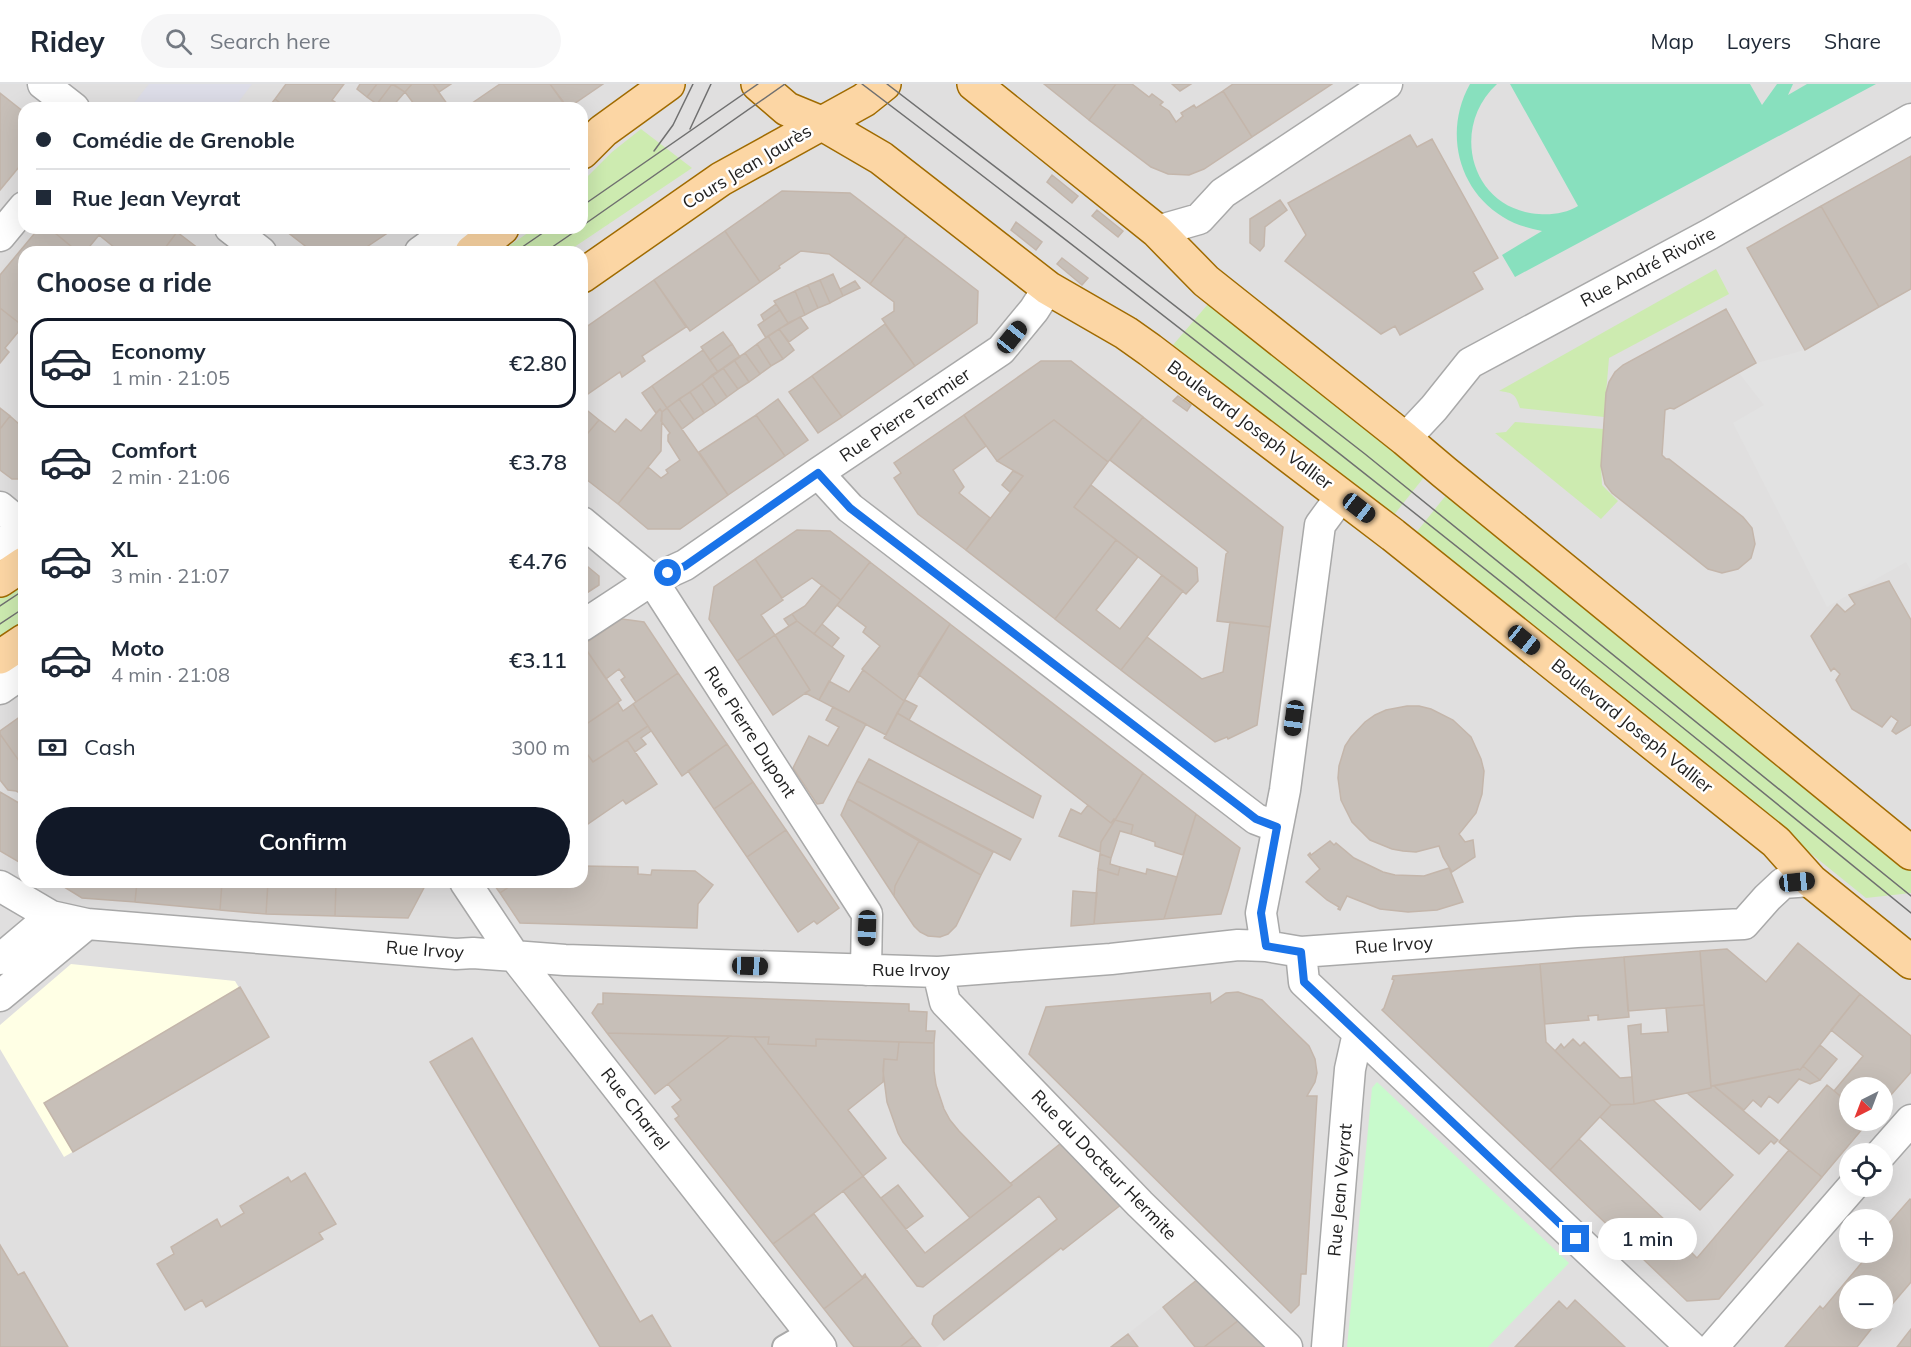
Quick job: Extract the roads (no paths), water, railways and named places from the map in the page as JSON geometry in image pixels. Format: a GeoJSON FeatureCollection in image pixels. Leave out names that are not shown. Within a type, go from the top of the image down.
{"type":"FeatureCollection","features":[{"type":"Feature","properties":{"kind":"main road"},"geometry":{"type":"LineString","coordinates":[[588,146],[603,131],[668,84]]}},
{"type":"Feature","properties":{"kind":"main road","name":"Boulevard Joseph Vallier"},"geometry":{"type":"LineString","coordinates":[[758,84],[787,109],[821,123],[881,158],[1048,288],[1126,333],[1341,495],[1776,842],[1811,880],[1911,962]]}},
{"type":"Feature","properties":{"kind":"main road","name":"Cours Jean Jaurès"},"geometry":{"type":"LineString","coordinates":[[588,272],[721,178],[864,100],[884,84]]}},
{"type":"Feature","properties":{"kind":"main road"},"geometry":{"type":"LineString","coordinates":[[974,84],[1157,231],[1206,281],[1405,440],[1911,853]]}},
{"type":"Feature","properties":{"kind":"main road"},"geometry":{"type":"LineString","coordinates":[[479,246],[494,234]]}},
{"type":"Feature","properties":{"kind":"main road"},"geometry":{"type":"LineString","coordinates":[[0,580],[18,568]]}},
{"type":"Feature","properties":{"kind":"main road"},"geometry":{"type":"LineString","coordinates":[[0,657],[18,645]]}},
{"type":"Feature","properties":{"kind":"street"},"geometry":{"type":"LineString","coordinates":[[43,84],[66,102]]}},
{"type":"Feature","properties":{"kind":"street"},"geometry":{"type":"LineString","coordinates":[[1157,231],[1198,219],[1223,193],[1387,84]]}},
{"type":"Feature","properties":{"kind":"street","name":"Rue André Rivoire"},"geometry":{"type":"LineString","coordinates":[[1405,440],[1470,363],[1710,234],[1911,119]]}},
{"type":"Feature","properties":{"kind":"street"},"geometry":{"type":"LineString","coordinates":[[0,236],[18,214]]}},
{"type":"Feature","properties":{"kind":"street"},"geometry":{"type":"LineString","coordinates":[[238,234],[253,246]]}},
{"type":"Feature","properties":{"kind":"street"},"geometry":{"type":"LineString","coordinates":[[428,246],[441,237],[464,246]]}},
{"type":"Feature","properties":{"kind":"street","name":"Rue Pierre Termier"},"geometry":{"type":"LineString","coordinates":[[588,622],[652,580],[685,566],[1001,350],[1034,310],[1048,288]]}},
{"type":"Feature","properties":{"kind":"street"},"geometry":{"type":"LineString","coordinates":[[818,473],[850,508],[1256,819],[1277,827]]}},
{"type":"Feature","properties":{"kind":"street"},"geometry":{"type":"LineString","coordinates":[[1266,946],[1261,913],[1286,784],[1320,525],[1341,495]]}},
{"type":"Feature","properties":{"kind":"street"},"geometry":{"type":"LineString","coordinates":[[0,507],[18,523]]}},
{"type":"Feature","properties":{"kind":"street","name":"Rue Pierre Dupont"},"geometry":{"type":"LineString","coordinates":[[588,527],[652,580],[867,915],[866,970]]}},
{"type":"Feature","properties":{"kind":"street"},"geometry":{"type":"LineString","coordinates":[[0,545],[18,532]]}},
{"type":"Feature","properties":{"kind":"street"},"geometry":{"type":"LineString","coordinates":[[0,689],[18,676]]}},
{"type":"Feature","properties":{"kind":"street","name":"Rue Irvoy"},"geometry":{"type":"LineString","coordinates":[[0,886],[51,916],[87,924],[456,954],[938,972],[1111,959],[1238,945],[1266,946],[1301,952],[1577,932],[1744,924],[1783,883],[1811,880]]}},
{"type":"Feature","properties":{"kind":"street","name":"Rue Charrel"},"geometry":{"type":"LineString","coordinates":[[469,888],[515,957],[816,1339],[784,1347]]}},
{"type":"Feature","properties":{"kind":"street"},"geometry":{"type":"LineString","coordinates":[[0,959],[51,916]]}},
{"type":"Feature","properties":{"kind":"street"},"geometry":{"type":"LineString","coordinates":[[0,996],[87,924]]}},
{"type":"Feature","properties":{"kind":"street"},"geometry":{"type":"LineString","coordinates":[[1301,952],[1304,982],[1691,1347]]}},
{"type":"Feature","properties":{"kind":"street","name":"Rue du Docteur Hermite"},"geometry":{"type":"LineString","coordinates":[[938,972],[945,1002],[1140,1204],[1287,1347]]}},
{"type":"Feature","properties":{"kind":"street","name":"Rue Jean Veyrat"},"geometry":{"type":"LineString","coordinates":[[1327,1347],[1350,1069],[1359,1033]]}},
{"type":"Feature","properties":{"kind":"street"},"geometry":{"type":"LineString","coordinates":[[1891,1143],[1911,1120]]}},
{"type":"Feature","properties":{"kind":"street"},"geometry":{"type":"LineString","coordinates":[[1713,1347],[1843,1197]]}},
{"type":"Feature","properties":{"kind":"tram line"},"geometry":{"type":"LineString","coordinates":[[654,151],[673,125],[693,84]]}},
{"type":"Feature","properties":{"kind":"tram line"},"geometry":{"type":"LineString","coordinates":[[690,129],[711,84]]}},
{"type":"Feature","properties":{"kind":"tram line"},"geometry":{"type":"LineString","coordinates":[[588,202],[758,84]]}},
{"type":"Feature","properties":{"kind":"tram line"},"geometry":{"type":"LineString","coordinates":[[588,222],[785,84]]}},
{"type":"Feature","properties":{"kind":"tram line"},"geometry":{"type":"LineString","coordinates":[[862,84],[1127,287],[1390,494],[1911,913]]}},
{"type":"Feature","properties":{"kind":"tram line"},"geometry":{"type":"LineString","coordinates":[[887,84],[1365,454],[1911,896]]}},
{"type":"Feature","properties":{"kind":"tram line"},"geometry":{"type":"LineString","coordinates":[[524,246],[541,234]]}},
{"type":"Feature","properties":{"kind":"tram line"},"geometry":{"type":"LineString","coordinates":[[554,246],[571,234]]}},
{"type":"Feature","properties":{"kind":"tram line"},"geometry":{"type":"LineString","coordinates":[[0,606],[18,594]]}},
{"type":"Feature","properties":{"kind":"tram line"},"geometry":{"type":"LineString","coordinates":[[0,624],[18,612]]}}]}
